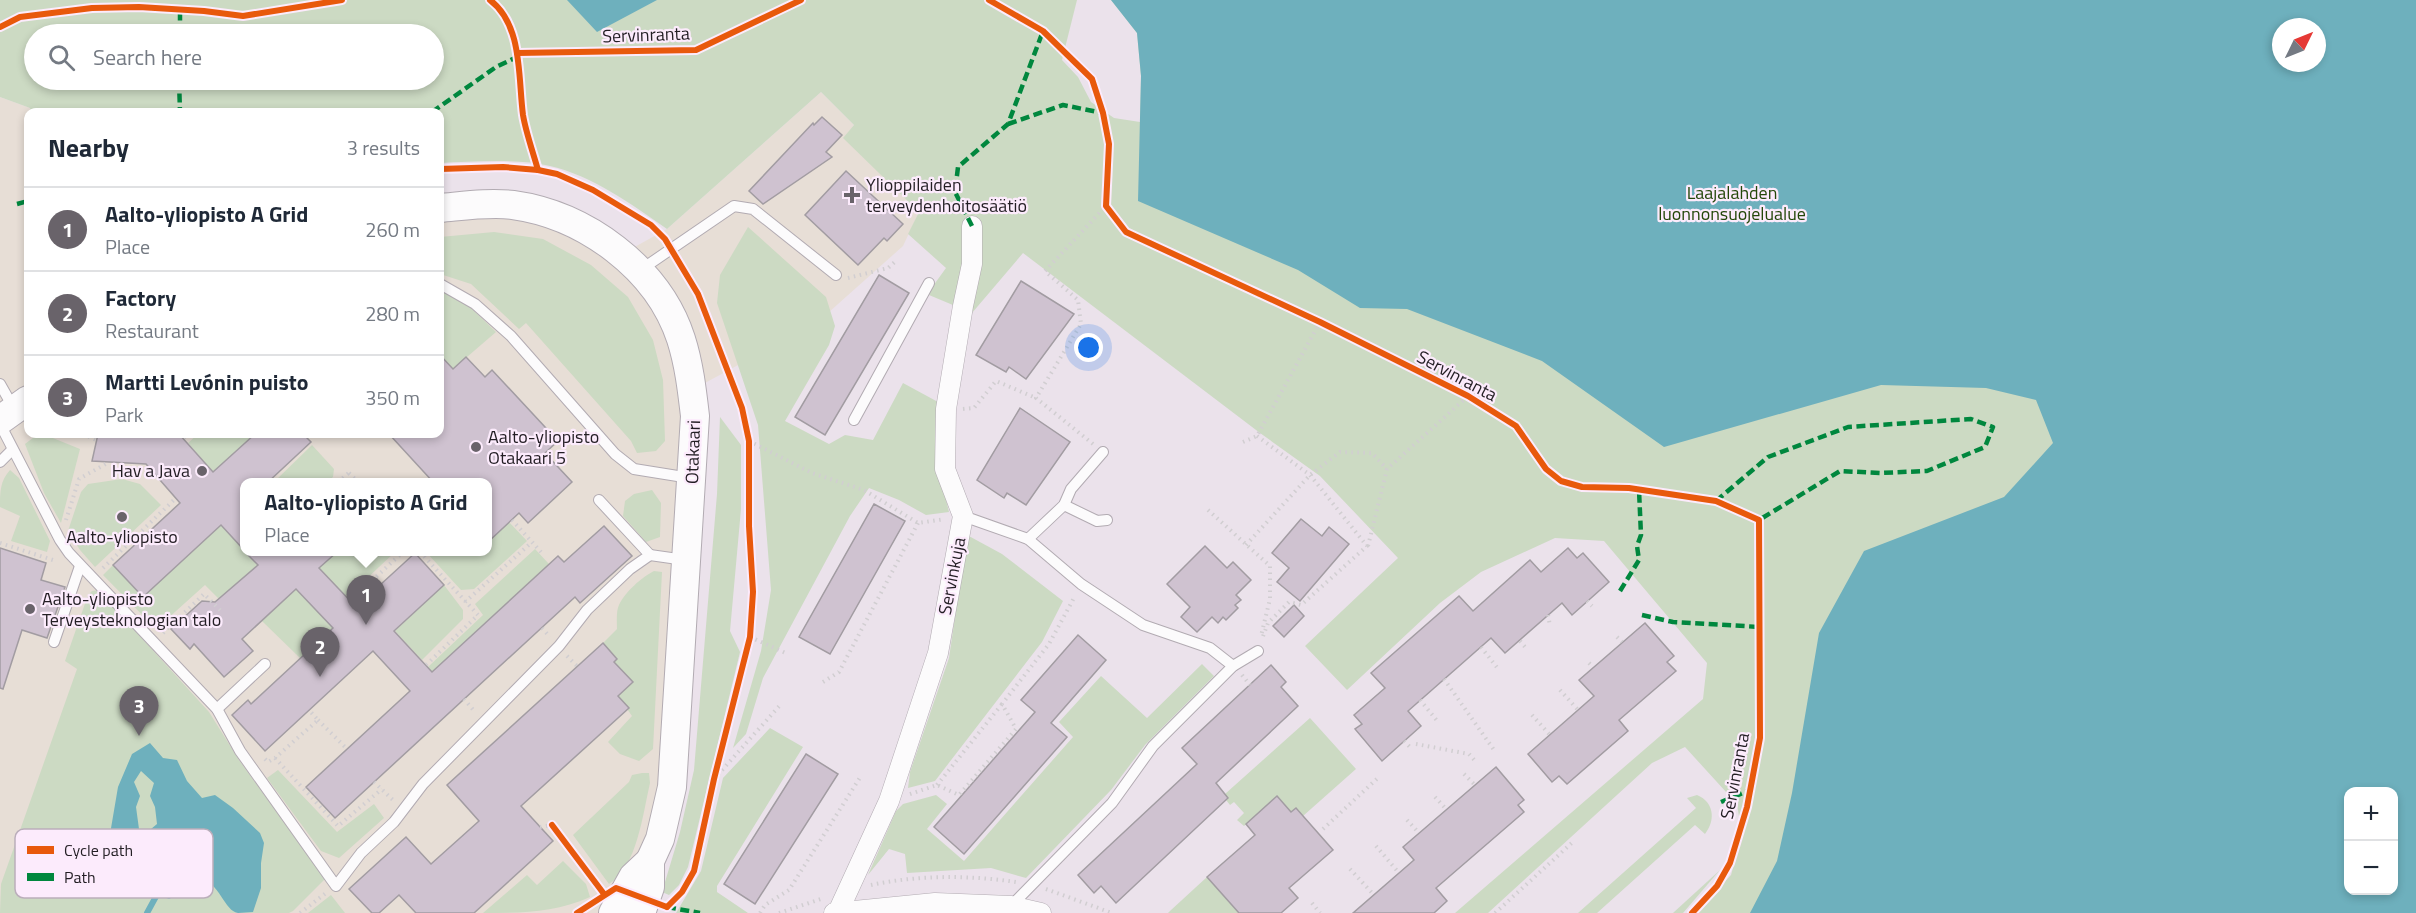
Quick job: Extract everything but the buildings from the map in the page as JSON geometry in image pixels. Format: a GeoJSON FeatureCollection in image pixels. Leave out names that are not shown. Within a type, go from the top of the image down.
{"type":"FeatureCollection","features":[{"type":"Feature","properties":{"kind":"street","name":"Otakaari"},"geometry":{"type":"LineString","coordinates":[[444,208],[510,205],[535,209],[559,217],[592,234],[622,254],[638,271],[671,316],[686,355],[695,416],[672,787],[660,839],[651,861],[650,886],[641,913]]}},
{"type":"Feature","properties":{"kind":"street","name":"Servinkuja"},"geometry":{"type":"LineString","coordinates":[[836,912],[889,801],[938,653],[963,516],[945,469],[946,409],[972,264],[972,226]]}},
{"type":"Feature","properties":{"kind":"street","name":"Otakaari"},"geometry":{"type":"LineString","coordinates":[[613,913],[633,877],[651,861]]}},
{"type":"Feature","properties":{"kind":"street"},"geometry":{"type":"LineString","coordinates":[[836,912],[936,903],[1011,906],[1041,913]]}},
{"type":"Feature","properties":{"kind":"lane"},"geometry":{"type":"LineString","coordinates":[[638,271],[734,206],[753,209],[836,275]]}},
{"type":"Feature","properties":{"kind":"lane"},"geometry":{"type":"LineString","coordinates":[[854,420],[930,283]]}},
{"type":"Feature","properties":{"kind":"lane"},"geometry":{"type":"LineString","coordinates":[[444,286],[475,304],[511,336],[624,462],[634,469],[692,478]]}},
{"type":"Feature","properties":{"kind":"lane"},"geometry":{"type":"LineString","coordinates":[[0,384],[11,413],[12,450],[60,540],[80,566],[216,709],[240,751],[336,886],[361,853],[394,822],[423,784],[559,646],[587,610],[630,569],[650,555]]}},
{"type":"Feature","properties":{"kind":"lane"},"geometry":{"type":"LineString","coordinates":[[0,462],[12,450]]}},
{"type":"Feature","properties":{"kind":"lane"},"geometry":{"type":"LineString","coordinates":[[1028,538],[1064,505],[1071,489],[1103,452]]}},
{"type":"Feature","properties":{"kind":"lane"},"geometry":{"type":"LineString","coordinates":[[599,500],[650,555],[685,560]]}},
{"type":"Feature","properties":{"kind":"lane"},"geometry":{"type":"LineString","coordinates":[[1064,505],[1097,521],[1107,520]]}},
{"type":"Feature","properties":{"kind":"lane"},"geometry":{"type":"LineString","coordinates":[[963,516],[1028,538],[1081,584],[1143,625],[1210,648],[1233,666]]}},
{"type":"Feature","properties":{"kind":"lane"},"geometry":{"type":"LineString","coordinates":[[54,642],[80,566]]}},
{"type":"Feature","properties":{"kind":"lane"},"geometry":{"type":"LineString","coordinates":[[1011,906],[1112,803],[1153,746],[1233,666],[1257,651]]}},
{"type":"Feature","properties":{"kind":"lane"},"geometry":{"type":"LineString","coordinates":[[216,709],[265,664]]}},
{"type":"Feature","properties":{"kind":"path"},"geometry":{"type":"LineString","coordinates":[[1106,196],[1106,206],[1113,215]]}},
{"type":"Feature","properties":{"kind":"path"},"geometry":{"type":"LineString","coordinates":[[1036,398],[1082,324],[1078,300],[1045,271],[1106,206]]}},
{"type":"Feature","properties":{"kind":"path"},"geometry":{"type":"LineString","coordinates":[[836,275],[843,278],[853,277],[888,268],[897,260]]}},
{"type":"Feature","properties":{"kind":"path"},"geometry":{"type":"LineString","coordinates":[[1309,318],[1331,328]]}},
{"type":"Feature","properties":{"kind":"path"},"geometry":{"type":"LineString","coordinates":[[1243,442],[1257,436],[1320,322]]}},
{"type":"Feature","properties":{"kind":"path"},"geometry":{"type":"LineString","coordinates":[[974,408],[996,381],[1036,398],[1103,452]]}},
{"type":"Feature","properties":{"kind":"path"},"geometry":{"type":"LineString","coordinates":[[1257,651],[1268,623],[1289,602],[1301,605],[1367,546],[1387,469],[1468,396]]}},
{"type":"Feature","properties":{"kind":"path"},"geometry":{"type":"LineString","coordinates":[[748,433],[749,452]]}},
{"type":"Feature","properties":{"kind":"path"},"geometry":{"type":"LineString","coordinates":[[1257,436],[1310,475],[1367,546]]}},
{"type":"Feature","properties":{"kind":"path"},"geometry":{"type":"LineString","coordinates":[[92,438],[96,440]]}},
{"type":"Feature","properties":{"kind":"path"},"geometry":{"type":"LineString","coordinates":[[749,441],[812,473],[864,490],[918,523],[963,516]]}},
{"type":"Feature","properties":{"kind":"path"},"geometry":{"type":"LineString","coordinates":[[1246,545],[1310,475],[1340,452],[1372,453],[1387,469]]}},
{"type":"Feature","properties":{"kind":"path"},"geometry":{"type":"LineString","coordinates":[[49,560],[60,540],[79,479],[109,462]]}},
{"type":"Feature","properties":{"kind":"path"},"geometry":{"type":"LineString","coordinates":[[344,478],[350,472],[354,478]]}},
{"type":"Feature","properties":{"kind":"path"},"geometry":{"type":"LineString","coordinates":[[93,578],[139,538],[176,498]]}},
{"type":"Feature","properties":{"kind":"path"},"geometry":{"type":"LineString","coordinates":[[1208,510],[1270,566],[1270,598],[1257,651]]}},
{"type":"Feature","properties":{"kind":"path"},"geometry":{"type":"LineString","coordinates":[[512,520],[541,552]]}},
{"type":"Feature","properties":{"kind":"path"},"geometry":{"type":"LineString","coordinates":[[823,682],[839,672],[918,523]]}},
{"type":"Feature","properties":{"kind":"path"},"geometry":{"type":"LineString","coordinates":[[465,602],[532,542]]}},
{"type":"Feature","properties":{"kind":"path"},"geometry":{"type":"LineString","coordinates":[[0,543],[49,560],[80,566]]}},
{"type":"Feature","properties":{"kind":"path"},"geometry":{"type":"LineString","coordinates":[[350,601],[399,556]]}},
{"type":"Feature","properties":{"kind":"path"},"geometry":{"type":"LineString","coordinates":[[424,556],[478,615],[426,664]]}},
{"type":"Feature","properties":{"kind":"path"},"geometry":{"type":"LineString","coordinates":[[889,801],[937,785],[1049,644],[1081,584]]}},
{"type":"Feature","properties":{"kind":"path"},"geometry":{"type":"LineString","coordinates":[[154,642],[204,594],[223,613]]}},
{"type":"Feature","properties":{"kind":"path"},"geometry":{"type":"LineString","coordinates":[[1587,601],[1592,606]]}},
{"type":"Feature","properties":{"kind":"path"},"geometry":{"type":"LineString","coordinates":[[1548,615],[1550,626]]}},
{"type":"Feature","properties":{"kind":"path"},"geometry":{"type":"LineString","coordinates":[[748,648],[752,628]]}},
{"type":"Feature","properties":{"kind":"path"},"geometry":{"type":"LineString","coordinates":[[750,637],[788,654]]}},
{"type":"Feature","properties":{"kind":"path"},"geometry":{"type":"LineString","coordinates":[[1617,637],[1622,642]]}},
{"type":"Feature","properties":{"kind":"path"},"geometry":{"type":"LineString","coordinates":[[1520,641],[1525,647]]}},
{"type":"Feature","properties":{"kind":"path"},"geometry":{"type":"LineString","coordinates":[[1481,647],[1499,670]]}},
{"type":"Feature","properties":{"kind":"path"},"geometry":{"type":"LineString","coordinates":[[1589,663],[1593,668]]}},
{"type":"Feature","properties":{"kind":"path"},"geometry":{"type":"LineString","coordinates":[[1444,679],[1494,750]]}},
{"type":"Feature","properties":{"kind":"path"},"geometry":{"type":"LineString","coordinates":[[1560,690],[1578,710]]}},
{"type":"Feature","properties":{"kind":"path"},"geometry":{"type":"LineString","coordinates":[[1420,700],[1439,723]]}},
{"type":"Feature","properties":{"kind":"path"},"geometry":{"type":"LineString","coordinates":[[714,779],[782,703]]}},
{"type":"Feature","properties":{"kind":"path"},"geometry":{"type":"LineString","coordinates":[[937,785],[958,795],[1016,729],[1002,704]]}},
{"type":"Feature","properties":{"kind":"path"},"geometry":{"type":"LineString","coordinates":[[309,710],[347,749]]}},
{"type":"Feature","properties":{"kind":"path"},"geometry":{"type":"LineString","coordinates":[[1532,715],[1550,735]]}},
{"type":"Feature","properties":{"kind":"path"},"geometry":{"type":"LineString","coordinates":[[240,751],[252,748],[268,762],[318,720]]}},
{"type":"Feature","properties":{"kind":"path"},"geometry":{"type":"LineString","coordinates":[[1404,741],[1411,748]]}},
{"type":"Feature","properties":{"kind":"path"},"geometry":{"type":"LineString","coordinates":[[1416,744],[1469,754],[1477,763]]}},
{"type":"Feature","properties":{"kind":"path"},"geometry":{"type":"LineString","coordinates":[[275,758],[338,826],[382,789]]}},
{"type":"Feature","properties":{"kind":"path"},"geometry":{"type":"LineString","coordinates":[[711,790],[717,767]]}},
{"type":"Feature","properties":{"kind":"path"},"geometry":{"type":"LineString","coordinates":[[1464,774],[1475,785]]}},
{"type":"Feature","properties":{"kind":"path"},"geometry":{"type":"LineString","coordinates":[[760,913],[765,905],[789,890],[861,776]]}},
{"type":"Feature","properties":{"kind":"path"},"geometry":{"type":"LineString","coordinates":[[1323,829],[1380,776]]}},
{"type":"Feature","properties":{"kind":"path"},"geometry":{"type":"LineString","coordinates":[[374,782],[404,809]]}},
{"type":"Feature","properties":{"kind":"path"},"geometry":{"type":"LineString","coordinates":[[1436,797],[1447,810]]}},
{"type":"Feature","properties":{"kind":"path"},"geometry":{"type":"LineString","coordinates":[[1407,820],[1419,834]]}},
{"type":"Feature","properties":{"kind":"path"},"geometry":{"type":"LineString","coordinates":[[540,827],[552,825],[559,834]]}},
{"type":"Feature","properties":{"kind":"path"},"geometry":{"type":"LineString","coordinates":[[1496,913],[1574,841]]}},
{"type":"Feature","properties":{"kind":"path"},"geometry":{"type":"LineString","coordinates":[[1376,846],[1400,873]]}},
{"type":"Feature","properties":{"kind":"path"},"geometry":{"type":"LineString","coordinates":[[1350,869],[1374,895]]}},
{"type":"Feature","properties":{"kind":"path"},"geometry":{"type":"LineString","coordinates":[[300,913],[336,886]]}},
{"type":"Feature","properties":{"kind":"path"},"geometry":{"type":"LineString","coordinates":[[1312,903],[1320,913]]}},
{"type":"Feature","properties":{"kind":"shaded area","name":"Aalto-yliopisto"},"geometry":{"type":"Polygon","coordinates":[[[821,92],[854,125],[844,138],[919,212],[903,246],[819,321],[692,390],[672,787],[613,913],[0,913],[0,97],[30,108],[24,108],[24,438],[444,438],[444,208],[484,205],[622,254],[667,229],[821,92]]]}},
{"type":"Feature","properties":{"kind":"green space"},"geometry":{"type":"Polygon","coordinates":[[[0,0],[1077,0],[1062,60],[1078,77],[1091,102],[1114,118],[1140,122],[1141,76],[1137,33],[1111,0],[2416,0],[1764,913],[1695,913],[1731,875],[1742,835],[1737,804],[1685,747],[1652,763],[1488,913],[1455,913],[1703,699],[1707,663],[1604,541],[1555,538],[1481,572],[1440,603],[1347,690],[1305,646],[1398,558],[1320,476],[1023,253],[972,313],[929,295],[946,268],[908,234],[919,212],[843,138],[854,125],[821,92],[667,229],[611,192],[581,177],[550,166],[495,161],[444,163],[444,108],[30,108],[0,97],[0,0]]]}},
{"type":"Feature","properties":{"kind":"green space"},"geometry":{"type":"Polygon","coordinates":[[[748,227],[826,297],[835,326],[829,345],[785,421],[829,444],[845,435],[873,440],[903,383],[938,402],[935,455],[949,512],[926,515],[899,500],[869,488],[850,516],[763,678],[746,734],[733,748],[761,651],[771,590],[758,425],[717,303],[720,275],[748,227]]]}},
{"type":"Feature","properties":{"kind":"green space"},"geometry":{"type":"Polygon","coordinates":[[[494,232],[543,239],[591,265],[628,297],[653,340],[663,380],[665,441],[656,451],[637,453],[631,441],[526,323],[519,329],[471,284],[444,275],[444,237],[494,232]]]}},
{"type":"Feature","properties":{"kind":"green space"},"geometry":{"type":"Polygon","coordinates":[[[444,291],[470,307],[496,332],[453,369],[444,359],[444,291]]]}},
{"type":"Feature","properties":{"kind":"green space"},"geometry":{"type":"Polygon","coordinates":[[[720,417],[741,445],[741,509],[730,631],[740,652],[688,867],[679,885],[669,895],[662,892],[680,832],[694,770],[717,494],[720,417]]]}},
{"type":"Feature","properties":{"kind":"green space"},"geometry":{"type":"Polygon","coordinates":[[[33,438],[53,438],[80,449],[61,523],[44,493],[25,444],[33,438]]]}},
{"type":"Feature","properties":{"kind":"green space"},"geometry":{"type":"Polygon","coordinates":[[[194,438],[251,438],[213,472],[188,443],[194,438]]]}},
{"type":"Feature","properties":{"kind":"green space"},"geometry":{"type":"Polygon","coordinates":[[[312,445],[334,469],[332,478],[278,478],[312,445]]]}},
{"type":"Feature","properties":{"kind":"green space"},"geometry":{"type":"Polygon","coordinates":[[[10,470],[19,478],[50,541],[47,552],[11,541],[20,516],[0,507],[2,483],[10,470]]]}},
{"type":"Feature","properties":{"kind":"green space"},"geometry":{"type":"Polygon","coordinates":[[[122,479],[140,484],[161,505],[95,567],[80,550],[68,531],[81,492],[88,484],[122,479]]]}},
{"type":"Feature","properties":{"kind":"green space"},"geometry":{"type":"Polygon","coordinates":[[[652,490],[661,503],[660,537],[646,542],[623,516],[625,501],[634,494],[652,490]]]}},
{"type":"Feature","properties":{"kind":"green space"},"geometry":{"type":"Polygon","coordinates":[[[509,522],[527,541],[474,589],[461,590],[430,556],[492,556],[492,538],[509,522]]]}},
{"type":"Feature","properties":{"kind":"green space"},"geometry":{"type":"Polygon","coordinates":[[[221,525],[240,546],[240,556],[250,556],[258,565],[219,599],[205,585],[156,629],[103,575],[113,565],[143,596],[221,525]]]}},
{"type":"Feature","properties":{"kind":"green space"},"geometry":{"type":"Polygon","coordinates":[[[967,535],[1002,554],[1063,601],[1042,642],[935,781],[908,788],[910,772],[949,658],[967,535]]]}},
{"type":"Feature","properties":{"kind":"green space"},"geometry":{"type":"Polygon","coordinates":[[[535,549],[549,564],[432,672],[428,667],[483,615],[475,604],[535,549]]]}},
{"type":"Feature","properties":{"kind":"green space"},"geometry":{"type":"Polygon","coordinates":[[[332,556],[391,556],[347,597],[319,568],[332,556]]]}},
{"type":"Feature","properties":{"kind":"green space"},"geometry":{"type":"Polygon","coordinates":[[[654,571],[662,572],[653,749],[639,761],[620,754],[608,742],[632,716],[618,696],[633,682],[614,662],[617,658],[603,643],[617,629],[617,610],[625,595],[634,585],[654,571]]]}},
{"type":"Feature","properties":{"kind":"green space"},"geometry":{"type":"Polygon","coordinates":[[[444,585],[463,610],[463,619],[422,660],[395,631],[444,585]]]}},
{"type":"Feature","properties":{"kind":"green space"},"geometry":{"type":"Polygon","coordinates":[[[296,589],[333,628],[300,658],[262,621],[296,589]]]}},
{"type":"Feature","properties":{"kind":"green space"},"geometry":{"type":"Polygon","coordinates":[[[98,590],[209,712],[239,760],[325,879],[293,911],[289,913],[0,913],[1,884],[15,844],[15,898],[213,898],[213,829],[20,829],[77,669],[65,661],[88,595],[98,590]]]}},
{"type":"Feature","properties":{"kind":"green space"},"geometry":{"type":"Polygon","coordinates":[[[1202,664],[1214,676],[1145,745],[1111,790],[1026,878],[991,868],[907,873],[905,854],[889,849],[868,875],[896,811],[903,804],[936,795],[947,804],[927,829],[964,861],[1073,737],[1059,722],[1101,676],[1147,718],[1202,664]]]}},
{"type":"Feature","properties":{"kind":"green space"},"geometry":{"type":"Polygon","coordinates":[[[1310,718],[1356,769],[1303,816],[1296,808],[1291,812],[1277,797],[1244,826],[1237,820],[1244,813],[1234,802],[1230,805],[1225,794],[1310,718]]]}},
{"type":"Feature","properties":{"kind":"green space"},"geometry":{"type":"Polygon","coordinates":[[[770,728],[803,747],[717,886],[717,892],[748,913],[676,913],[701,871],[723,778],[770,728]]]}},
{"type":"Feature","properties":{"kind":"green space"},"geometry":{"type":"Polygon","coordinates":[[[278,770],[337,832],[374,804],[384,818],[339,858],[321,851],[267,778],[278,770]]]}},
{"type":"Feature","properties":{"kind":"green space"},"geometry":{"type":"Polygon","coordinates":[[[649,773],[650,783],[637,839],[626,866],[609,884],[573,835],[629,782],[632,775],[649,773]]]}},
{"type":"Feature","properties":{"kind":"green space"},"geometry":{"type":"Polygon","coordinates":[[[1697,795],[1707,802],[1712,812],[1711,823],[1705,834],[1695,825],[1597,913],[1578,913],[1696,808],[1687,798],[1697,795]]]}},
{"type":"Feature","properties":{"kind":"green space"},"geometry":{"type":"Polygon","coordinates":[[[563,861],[586,884],[590,897],[551,909],[483,913],[527,875],[537,885],[563,861]]]}},
{"type":"Feature","properties":{"kind":"green space"},"geometry":{"type":"Polygon","coordinates":[[[1720,870],[1683,913],[1673,913],[1720,870]]]}},
{"type":"Feature","properties":{"kind":"green space"},"geometry":{"type":"Polygon","coordinates":[[[1207,877],[1239,913],[1168,913],[1170,911],[1207,877]]]}},
{"type":"Feature","properties":{"kind":"green space"},"geometry":{"type":"Polygon","coordinates":[[[331,895],[345,913],[308,913],[331,895]]]}},
{"type":"Feature","properties":{"kind":"water"},"geometry":{"type":"Polygon","coordinates":[[[567,0],[657,0],[597,32],[567,0]]]}},
{"type":"Feature","properties":{"kind":"water","name":"Laajalahden luonnonsuojelualue"},"geometry":{"type":"Polygon","coordinates":[[[1111,0],[2416,0],[2416,913],[1750,913],[1777,861],[1792,793],[1819,633],[1864,551],[2004,497],[2053,443],[2036,400],[1986,388],[1881,385],[1664,447],[1542,361],[1407,309],[1360,308],[1298,270],[1138,201],[1141,76],[1137,33],[1111,0]]]}},
{"type":"Feature","properties":{"kind":"water"},"geometry":{"type":"Polygon","coordinates":[[[150,743],[163,758],[177,760],[187,781],[202,798],[215,795],[260,833],[264,843],[261,888],[253,912],[233,911],[213,885],[213,829],[151,829],[157,824],[155,807],[150,796],[154,783],[141,771],[134,782],[140,796],[136,807],[139,829],[111,829],[118,787],[132,754],[150,743]]]}},
{"type":"Feature","properties":{"kind":"waterway"},"geometry":{"type":"LineString","coordinates":[[147,913],[155,898]]}},
{"type":"Feature","properties":{"kind":"marked path"},"geometry":{"type":"LineString","coordinates":[[180,10],[180,24]]}},
{"type":"Feature","properties":{"kind":"marked path"},"geometry":{"type":"LineString","coordinates":[[972,226],[955,192],[958,167],[1008,124],[1043,31]]}},
{"type":"Feature","properties":{"kind":"marked path"},"geometry":{"type":"LineString","coordinates":[[438,108],[496,67],[517,57]]}},
{"type":"Feature","properties":{"kind":"marked path"},"geometry":{"type":"LineString","coordinates":[[179,90],[180,108]]}},
{"type":"Feature","properties":{"kind":"marked path"},"geometry":{"type":"LineString","coordinates":[[1008,124],[1063,105],[1103,113]]}},
{"type":"Feature","properties":{"kind":"marked path"},"geometry":{"type":"LineString","coordinates":[[17,204],[24,202]]}},
{"type":"Feature","properties":{"kind":"marked path"},"geometry":{"type":"LineString","coordinates":[[1716,501],[1768,457],[1848,427],[1971,419],[1993,427],[1985,447],[1927,471],[1880,473],[1840,471],[1759,520]]}},
{"type":"Feature","properties":{"kind":"marked path"},"geometry":{"type":"LineString","coordinates":[[1620,591],[1639,560],[1637,546],[1641,535],[1639,490]]}},
{"type":"Feature","properties":{"kind":"marked path"},"geometry":{"type":"LineString","coordinates":[[1642,615],[1673,622],[1760,627]]}},
{"type":"Feature","properties":{"kind":"marked path"},"geometry":{"type":"LineString","coordinates":[[1721,802],[1750,790]]}},
{"type":"Feature","properties":{"kind":"marked path"},"geometry":{"type":"LineString","coordinates":[[667,907],[700,913]]}},
{"type":"Feature","properties":{"kind":"cycle path"},"geometry":{"type":"LineString","coordinates":[[0,27],[20,17],[92,8],[139,7],[243,16],[342,0]]}},
{"type":"Feature","properties":{"kind":"cycle path"},"geometry":{"type":"LineString","coordinates":[[490,0],[501,11],[514,38],[523,115],[538,170]]}},
{"type":"Feature","properties":{"kind":"cycle path","name":"Servinranta"},"geometry":{"type":"LineString","coordinates":[[517,53],[696,50],[801,0]]}},
{"type":"Feature","properties":{"kind":"cycle path","name":"Servinranta"},"geometry":{"type":"LineString","coordinates":[[989,0],[1043,31],[1092,79],[1103,113],[1109,144],[1106,206],[1126,232],[1320,322],[1468,396],[1516,426],[1546,469],[1561,481],[1582,487],[1629,488],[1716,501],[1759,520],[1760,738],[1747,807],[1730,863],[1717,886],[1692,913]]}},
{"type":"Feature","properties":{"kind":"cycle path"},"geometry":{"type":"LineString","coordinates":[[444,169],[503,167],[557,174],[593,190],[651,225],[665,239],[698,294],[742,408],[749,441],[749,526],[753,592],[750,637],[714,779],[694,871],[682,892],[667,907]]}},
{"type":"Feature","properties":{"kind":"cycle path"},"geometry":{"type":"LineString","coordinates":[[552,825],[604,894]]}},
{"type":"Feature","properties":{"kind":"cycle path"},"geometry":{"type":"LineString","coordinates":[[577,913],[616,888],[667,907]]}},
{"type":"Feature","properties":{"kind":"place","name":"Ylioppilaiden terveydenhoitosäätiö"},"geometry":{"type":"Point","coordinates":[852,195]}},
{"type":"Feature","properties":{"kind":"place","name":"Aalto-yliopisto Otakaari 5"},"geometry":{"type":"Point","coordinates":[476,447]}},
{"type":"Feature","properties":{"kind":"place","name":"Hav a Java"},"geometry":{"type":"Point","coordinates":[202,471]}},
{"type":"Feature","properties":{"kind":"place","name":"Aalto-yliopisto"},"geometry":{"type":"Point","coordinates":[122,517]}},
{"type":"Feature","properties":{"kind":"place","name":"Aalto-yliopisto Terveysteknologian talo"},"geometry":{"type":"Point","coordinates":[30,609]}},
{"type":"Feature","properties":{"kind":"place","name":"Aalto-yliopisto A Grid"},"geometry":{"type":"Point","coordinates":[366,625]}},
{"type":"Feature","properties":{"kind":"place","name":"Factory"},"geometry":{"type":"Point","coordinates":[320,677]}},
{"type":"Feature","properties":{"kind":"place","name":"Martti Levónin puisto"},"geometry":{"type":"Point","coordinates":[139,736]}}]}
